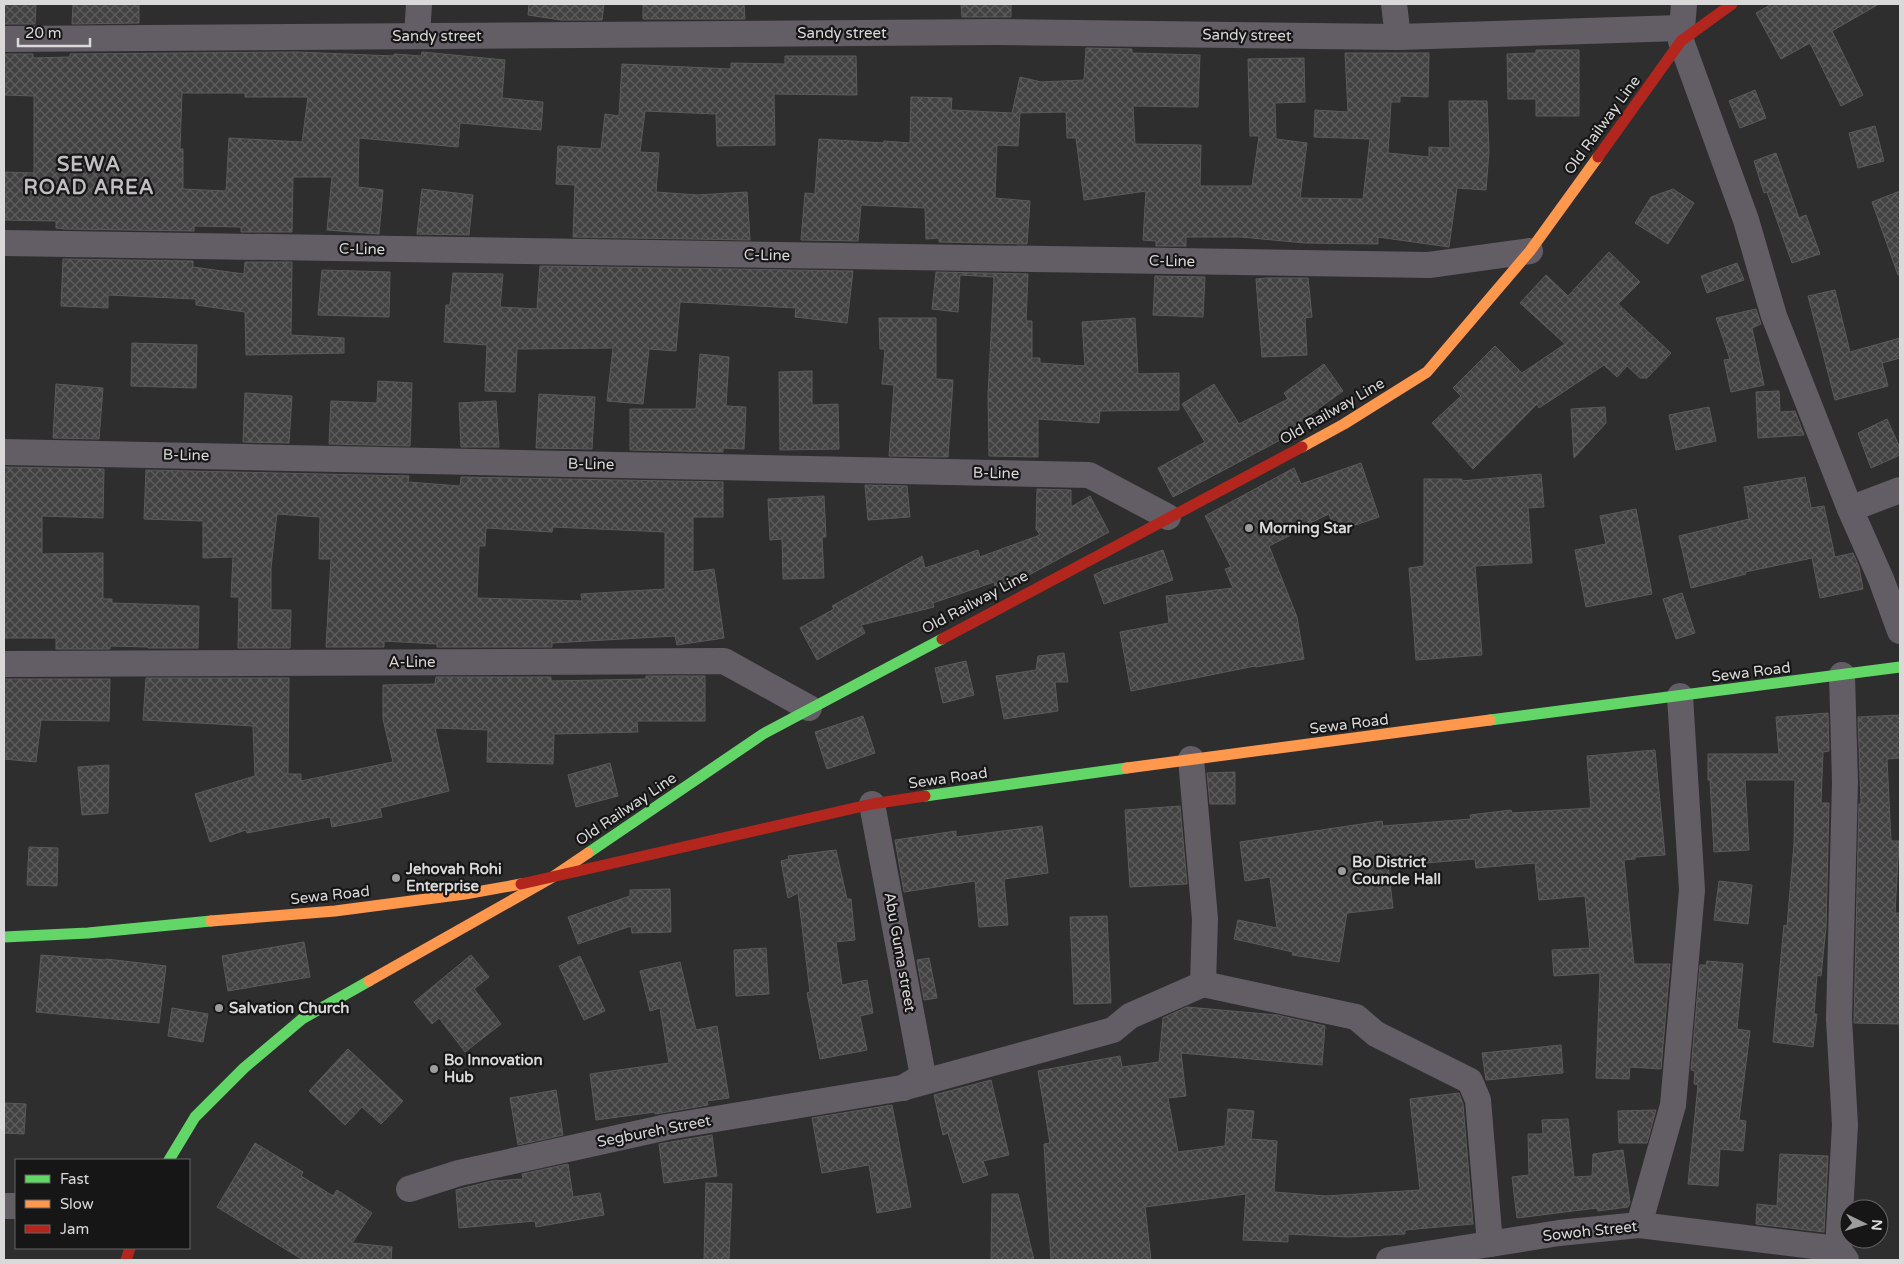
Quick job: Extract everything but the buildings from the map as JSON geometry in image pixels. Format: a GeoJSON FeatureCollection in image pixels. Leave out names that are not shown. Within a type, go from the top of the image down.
{"type":"FeatureCollection","features":[{"type":"Feature","properties":{"kind":"street"},"geometry":{"type":"LineString","coordinates":[[417,36],[419,4]]}},
{"type":"Feature","properties":{"kind":"street"},"geometry":{"type":"LineString","coordinates":[[1394,4],[1398,37]]}},
{"type":"Feature","properties":{"kind":"street","name":"Old Railway Line"},"geometry":{"type":"LineString","coordinates":[[170,1159],[195,1117],[244,1068],[302,1019],[551,878],[763,734],[1344,424],[1427,372],[1530,251],[1682,24],[1732,4]]}},
{"type":"Feature","properties":{"kind":"street"},"geometry":{"type":"LineString","coordinates":[[1682,24],[1746,220],[1774,316],[1850,509],[1882,579],[1900,631]]}},
{"type":"Feature","properties":{"kind":"street","name":"Sandy street"},"geometry":{"type":"LineString","coordinates":[[4,38],[995,32],[1398,37],[1682,24]]}},
{"type":"Feature","properties":{"kind":"street","name":"C-Line"},"geometry":{"type":"LineString","coordinates":[[4,243],[1429,265],[1530,251]]}},
{"type":"Feature","properties":{"kind":"street","name":"B-Line"},"geometry":{"type":"LineString","coordinates":[[4,452],[1089,475],[1168,517]]}},
{"type":"Feature","properties":{"kind":"street"},"geometry":{"type":"LineString","coordinates":[[1850,509],[1900,490]]}},
{"type":"Feature","properties":{"kind":"street","name":"A-Line"},"geometry":{"type":"LineString","coordinates":[[4,664],[724,661],[809,708]]}},
{"type":"Feature","properties":{"kind":"street","name":"Sewa Road"},"geometry":{"type":"LineString","coordinates":[[4,937],[88,934],[238,918],[335,911],[465,894],[551,878],[872,804],[1191,759],[1900,667]]}},
{"type":"Feature","properties":{"kind":"street"},"geometry":{"type":"LineString","coordinates":[[1842,675],[1845,782],[1839,1019],[1845,1125],[1842,1255]]}},
{"type":"Feature","properties":{"kind":"street"},"geometry":{"type":"LineString","coordinates":[[1639,1225],[1673,1105],[1692,890],[1680,696]]}},
{"type":"Feature","properties":{"kind":"street"},"geometry":{"type":"LineString","coordinates":[[1191,759],[1205,919],[1203,984],[1356,1017],[1376,1034],[1470,1081],[1478,1100],[1490,1244]]}},
{"type":"Feature","properties":{"kind":"street","name":"Abu Guma street"},"geometry":{"type":"LineString","coordinates":[[872,804],[922,1076],[902,1088]]}},
{"type":"Feature","properties":{"kind":"street","name":"Segbureh Street"},"geometry":{"type":"LineString","coordinates":[[409,1189],[459,1173],[667,1126],[902,1088],[1113,1030],[1130,1016],[1203,984]]}},
{"type":"Feature","properties":{"kind":"street","name":"Sowoh Street"},"geometry":{"type":"LineString","coordinates":[[1389,1260],[1559,1233],[1639,1225],[1842,1255]]}},
{"type":"Feature","properties":{"kind":"traffic: fast"},"geometry":{"type":"LineString","coordinates":[[588,853],[763,734],[942,639]]}},
{"type":"Feature","properties":{"kind":"traffic: fast"},"geometry":{"type":"LineString","coordinates":[[1490,720],[1900,667]]}},
{"type":"Feature","properties":{"kind":"traffic: fast"},"geometry":{"type":"LineString","coordinates":[[925,796],[1127,768]]}},
{"type":"Feature","properties":{"kind":"traffic: fast"},"geometry":{"type":"LineString","coordinates":[[4,937],[88,933],[211,921]]}},
{"type":"Feature","properties":{"kind":"traffic: fast"},"geometry":{"type":"LineString","coordinates":[[170,1159],[195,1117],[244,1068],[302,1019],[369,981]]}},
{"type":"Feature","properties":{"kind":"traffic: slow"},"geometry":{"type":"LineString","coordinates":[[1302,447],[1344,424],[1427,372],[1530,251],[1598,157]]}},
{"type":"Feature","properties":{"kind":"traffic: slow"},"geometry":{"type":"LineString","coordinates":[[1127,768],[1490,720]]}},
{"type":"Feature","properties":{"kind":"traffic: slow"},"geometry":{"type":"LineString","coordinates":[[369,981],[551,878],[588,853]]}},
{"type":"Feature","properties":{"kind":"traffic: slow"},"geometry":{"type":"LineString","coordinates":[[211,921],[335,911],[465,894],[521,884]]}},
{"type":"Feature","properties":{"kind":"traffic: jam"},"geometry":{"type":"LineString","coordinates":[[1598,157],[1681,41],[1732,4]]}},
{"type":"Feature","properties":{"kind":"traffic: jam"},"geometry":{"type":"LineString","coordinates":[[942,639],[1302,447]]}},
{"type":"Feature","properties":{"kind":"traffic: jam"},"geometry":{"type":"LineString","coordinates":[[521,884],[872,804],[925,796]]}},
{"type":"Feature","properties":{"kind":"traffic: jam"},"geometry":{"type":"LineString","coordinates":[[126,1260],[130,1249]]}},
{"type":"Feature","properties":{"kind":"place","name":"Morning Star"},"geometry":{"type":"Point","coordinates":[1249,528]}},
{"type":"Feature","properties":{"kind":"place","name":"Bo District Councle Hall"},"geometry":{"type":"Point","coordinates":[1342,871]}},
{"type":"Feature","properties":{"kind":"place","name":"Jehovah Rohi Enterprise"},"geometry":{"type":"Point","coordinates":[396,878]}},
{"type":"Feature","properties":{"kind":"place","name":"Salvation Church"},"geometry":{"type":"Point","coordinates":[219,1008]}},
{"type":"Feature","properties":{"kind":"place","name":"Bo Innovation Hub"},"geometry":{"type":"Point","coordinates":[434,1069]}},
{"type":"Feature","properties":{"kind":"district","name":"SEWA ROAD AREA"},"geometry":{"type":"Point","coordinates":[89,176]}}]}
